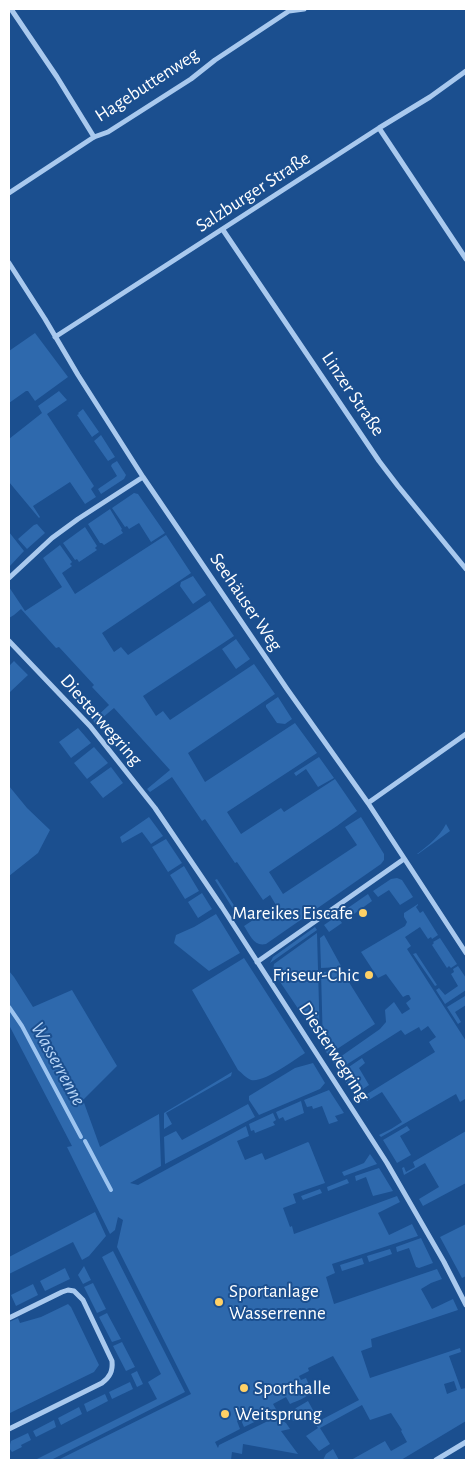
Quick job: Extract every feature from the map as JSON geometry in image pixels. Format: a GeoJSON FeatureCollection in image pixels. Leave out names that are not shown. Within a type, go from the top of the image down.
{"type":"FeatureCollection","features":[{"type":"Feature","properties":{"kind":"street"},"geometry":{"type":"LineString","coordinates":[[11,9],[94,136]]}},
{"type":"Feature","properties":{"kind":"street","name":"Hagebuttenweg"},"geometry":{"type":"LineString","coordinates":[[9,193],[94,136],[108,132],[192,79],[215,60],[288,10],[304,9]]}},
{"type":"Feature","properties":{"kind":"street","name":"Salzburger Straße"},"geometry":{"type":"LineString","coordinates":[[56,337],[430,97],[466,71]]}},
{"type":"Feature","properties":{"kind":"street"},"geometry":{"type":"LineString","coordinates":[[379,128],[466,259]]}},
{"type":"Feature","properties":{"kind":"street","name":"Linzer Straße"},"geometry":{"type":"LineString","coordinates":[[223,230],[379,461],[466,569]]}},
{"type":"Feature","properties":{"kind":"street","name":"Seehäuser Weg"},"geometry":{"type":"LineString","coordinates":[[9,263],[46,319],[143,477],[296,702],[368,803],[466,953]]}},
{"type":"Feature","properties":{"kind":"street"},"geometry":{"type":"LineString","coordinates":[[9,578],[52,538],[143,477]]}},
{"type":"Feature","properties":{"kind":"street","name":"Diesterwegring"},"geometry":{"type":"LineString","coordinates":[[9,641],[90,726],[155,808],[189,857],[387,1163],[466,1305]]}},
{"type":"Feature","properties":{"kind":"street"},"geometry":{"type":"LineString","coordinates":[[368,803],[466,734]]}},
{"type":"Feature","properties":{"kind":"street"},"geometry":{"type":"LineString","coordinates":[[258,962],[404,859]]}},
{"type":"Feature","properties":{"kind":"street"},"geometry":{"type":"LineString","coordinates":[[9,1318],[62,1292],[68,1290],[74,1292],[83,1300],[112,1361],[113,1367],[102,1383],[9,1429]]}},
{"type":"Feature","properties":{"kind":"street"},"geometry":{"type":"LineString","coordinates":[[436,1460],[466,1442]]}},
{"type":"Feature","properties":{"kind":"shaded area"},"geometry":{"type":"Polygon","coordinates":[[[35,333],[68,377],[35,401],[26,391],[9,403],[9,351],[35,333]]]}},
{"type":"Feature","properties":{"kind":"shaded area"},"geometry":{"type":"Polygon","coordinates":[[[59,391],[67,400],[47,414],[94,486],[91,489],[96,497],[85,504],[70,482],[33,506],[39,518],[9,482],[9,439],[42,413],[38,406],[59,391]]]}},
{"type":"Feature","properties":{"kind":"shaded area"},"geometry":{"type":"Polygon","coordinates":[[[83,409],[99,432],[92,437],[77,415],[83,409]]]}},
{"type":"Feature","properties":{"kind":"shaded area"},"geometry":{"type":"Polygon","coordinates":[[[101,435],[115,457],[108,461],[94,441],[101,435]]]}},
{"type":"Feature","properties":{"kind":"shaded area"},"geometry":{"type":"Polygon","coordinates":[[[117,461],[126,475],[124,479],[101,494],[98,489],[117,476],[111,466],[117,461]]]}},
{"type":"Feature","properties":{"kind":"shaded area"},"geometry":{"type":"Polygon","coordinates":[[[134,493],[138,494],[165,533],[151,542],[139,523],[129,529],[127,526],[125,527],[112,508],[134,493]]]}},
{"type":"Feature","properties":{"kind":"shaded area"},"geometry":{"type":"Polygon","coordinates":[[[110,509],[123,533],[104,545],[100,543],[88,524],[110,509]]]}},
{"type":"Feature","properties":{"kind":"shaded area"},"geometry":{"type":"Polygon","coordinates":[[[37,524],[45,533],[27,549],[18,539],[37,524]]]}},
{"type":"Feature","properties":{"kind":"shaded area"},"geometry":{"type":"Polygon","coordinates":[[[85,527],[97,546],[95,548],[97,550],[79,562],[77,559],[75,560],[63,543],[85,527]]]}},
{"type":"Feature","properties":{"kind":"shaded area"},"geometry":{"type":"Polygon","coordinates":[[[9,532],[24,551],[9,567],[9,532]]]}},
{"type":"Feature","properties":{"kind":"shaded area"},"geometry":{"type":"Polygon","coordinates":[[[166,535],[191,573],[102,633],[114,652],[121,647],[128,655],[210,601],[234,636],[143,696],[156,716],[163,711],[170,720],[254,664],[275,694],[188,753],[205,782],[295,723],[317,753],[227,812],[241,834],[281,808],[284,812],[335,779],[357,811],[269,872],[283,894],[357,845],[345,827],[361,817],[384,854],[384,860],[381,864],[266,944],[255,942],[244,926],[276,905],[270,895],[263,900],[205,819],[202,821],[172,777],[150,792],[147,789],[170,770],[114,708],[95,724],[93,720],[109,705],[92,687],[94,685],[59,647],[56,648],[21,609],[9,618],[9,587],[25,611],[62,587],[43,558],[60,545],[72,562],[70,564],[72,566],[62,573],[75,594],[166,535]]]}},
{"type":"Feature","properties":{"kind":"shaded area"},"geometry":{"type":"Polygon","coordinates":[[[193,576],[206,595],[193,604],[180,586],[181,582],[193,576]]]}},
{"type":"Feature","properties":{"kind":"shaded area"},"geometry":{"type":"Polygon","coordinates":[[[236,639],[250,659],[236,669],[222,649],[236,639]]]}},
{"type":"Feature","properties":{"kind":"shaded area"},"geometry":{"type":"Polygon","coordinates":[[[14,661],[28,675],[10,692],[9,666],[14,661]]]}},
{"type":"Feature","properties":{"kind":"shaded area"},"geometry":{"type":"Polygon","coordinates":[[[278,697],[292,719],[285,724],[277,723],[266,707],[266,705],[278,697]]]}},
{"type":"Feature","properties":{"kind":"shaded area"},"geometry":{"type":"Polygon","coordinates":[[[78,728],[91,743],[71,758],[59,742],[78,728]]]}},
{"type":"Feature","properties":{"kind":"shaded area"},"geometry":{"type":"Polygon","coordinates":[[[94,747],[108,763],[87,779],[74,763],[94,747]]]}},
{"type":"Feature","properties":{"kind":"shaded area"},"geometry":{"type":"Polygon","coordinates":[[[319,757],[334,778],[318,787],[306,769],[296,776],[294,773],[319,757]]]}},
{"type":"Feature","properties":{"kind":"shaded area"},"geometry":{"type":"Polygon","coordinates":[[[111,767],[123,783],[103,798],[90,782],[111,767]]]}},
{"type":"Feature","properties":{"kind":"shaded area"},"geometry":{"type":"Polygon","coordinates":[[[9,786],[27,808],[50,830],[38,853],[9,876],[9,786]]]}},
{"type":"Feature","properties":{"kind":"shaded area"},"geometry":{"type":"Polygon","coordinates":[[[149,817],[163,836],[151,844],[142,832],[122,843],[120,837],[149,817]]]}},
{"type":"Feature","properties":{"kind":"shaded area"},"geometry":{"type":"Polygon","coordinates":[[[446,824],[450,831],[417,854],[440,833],[446,824]]]}},
{"type":"Feature","properties":{"kind":"shaded area"},"geometry":{"type":"Polygon","coordinates":[[[166,839],[182,863],[168,872],[152,847],[166,839]]]}},
{"type":"Feature","properties":{"kind":"shaded area"},"geometry":{"type":"Polygon","coordinates":[[[184,866],[199,891],[185,899],[170,875],[184,866]]]}},
{"type":"Feature","properties":{"kind":"shaded area"},"geometry":{"type":"Polygon","coordinates":[[[397,878],[402,880],[413,897],[400,905],[389,890],[378,897],[373,891],[391,879],[397,878]]]}},
{"type":"Feature","properties":{"kind":"shaded area"},"geometry":{"type":"Polygon","coordinates":[[[217,879],[237,910],[235,912],[215,880],[217,879]]]}},
{"type":"Feature","properties":{"kind":"shaded area"},"geometry":{"type":"Polygon","coordinates":[[[202,893],[212,909],[198,918],[188,902],[202,893]]]}},
{"type":"Feature","properties":{"kind":"shaded area"},"geometry":{"type":"Polygon","coordinates":[[[368,894],[372,901],[347,919],[342,912],[368,894]]]}},
{"type":"Feature","properties":{"kind":"shaded area"},"geometry":{"type":"Polygon","coordinates":[[[418,904],[416,907],[420,913],[423,911],[438,935],[428,939],[420,927],[405,937],[411,946],[407,949],[466,1041],[466,1101],[465,1099],[460,1102],[456,1094],[381,1137],[379,1135],[402,1122],[382,1092],[367,1101],[364,1096],[435,1052],[429,1042],[436,1037],[428,1026],[421,1031],[419,1027],[405,1035],[401,1030],[338,1070],[333,1062],[380,1029],[386,1022],[385,1010],[394,1002],[402,1014],[410,1009],[406,1003],[411,999],[409,995],[403,997],[386,974],[378,978],[361,952],[405,926],[407,922],[404,913],[418,904]]]}},
{"type":"Feature","properties":{"kind":"shaded area"},"geometry":{"type":"Polygon","coordinates":[[[216,914],[240,953],[209,971],[174,943],[176,935],[216,914]]]}},
{"type":"Feature","properties":{"kind":"shaded area"},"geometry":{"type":"Polygon","coordinates":[[[337,916],[342,923],[329,932],[324,925],[337,916]]]}},
{"type":"Feature","properties":{"kind":"shaded area"},"geometry":{"type":"Polygon","coordinates":[[[315,927],[317,930],[270,963],[273,957],[315,927]]]}},
{"type":"Feature","properties":{"kind":"shaded area"},"geometry":{"type":"Polygon","coordinates":[[[317,933],[320,1041],[273,971],[274,964],[317,933]]]}},
{"type":"Feature","properties":{"kind":"shaded area"},"geometry":{"type":"Polygon","coordinates":[[[324,935],[340,967],[321,968],[320,938],[324,935]]]}},
{"type":"Feature","properties":{"kind":"shaded area"},"geometry":{"type":"Polygon","coordinates":[[[440,938],[457,964],[451,968],[449,966],[447,968],[432,945],[433,942],[440,938]]]}},
{"type":"Feature","properties":{"kind":"shaded area"},"geometry":{"type":"Polygon","coordinates":[[[416,953],[437,985],[435,986],[413,954],[416,953]]]}},
{"type":"Feature","properties":{"kind":"shaded area"},"geometry":{"type":"Polygon","coordinates":[[[244,958],[305,1053],[279,1070],[257,1080],[249,1079],[238,1070],[192,990],[244,958]]]}},
{"type":"Feature","properties":{"kind":"shaded area"},"geometry":{"type":"Polygon","coordinates":[[[458,966],[466,978],[466,990],[445,1004],[436,990],[439,988],[445,995],[458,986],[451,974],[454,972],[453,969],[458,966]]]}},
{"type":"Feature","properties":{"kind":"shaded area"},"geometry":{"type":"Polygon","coordinates":[[[9,971],[33,1007],[72,990],[117,1066],[83,1100],[100,1147],[159,1114],[161,1166],[130,1183],[138,1185],[246,1126],[249,1136],[237,1141],[245,1160],[262,1153],[265,1160],[309,1143],[325,1183],[293,1194],[296,1203],[283,1208],[294,1234],[397,1196],[400,1202],[378,1213],[389,1235],[412,1224],[418,1236],[332,1264],[335,1273],[326,1277],[334,1304],[437,1269],[442,1279],[421,1289],[432,1309],[453,1299],[458,1310],[371,1339],[372,1347],[361,1351],[370,1378],[460,1348],[461,1352],[449,1356],[461,1389],[466,1388],[466,1421],[401,1460],[351,1460],[385,1441],[391,1451],[407,1442],[391,1413],[370,1420],[362,1405],[320,1428],[330,1444],[319,1451],[306,1436],[318,1428],[306,1412],[293,1421],[291,1415],[296,1408],[308,1401],[319,1421],[359,1400],[333,1356],[308,1368],[309,1371],[299,1376],[301,1380],[306,1378],[309,1384],[307,1396],[290,1404],[286,1397],[273,1404],[277,1411],[244,1427],[241,1420],[237,1421],[240,1429],[215,1442],[218,1448],[219,1445],[270,1420],[281,1420],[290,1429],[281,1431],[298,1454],[243,1444],[242,1454],[232,1452],[231,1460],[58,1460],[191,1394],[117,1247],[123,1220],[118,1217],[115,1230],[110,1234],[67,1147],[72,1146],[9,1025],[9,971]],[[454,1381],[444,1384],[447,1394],[457,1390],[454,1381]]]}},
{"type":"Feature","properties":{"kind":"shaded area"},"geometry":{"type":"Polygon","coordinates":[[[342,971],[375,1024],[328,1055],[323,1047],[321,972],[342,971]]]}},
{"type":"Feature","properties":{"kind":"shaded area"},"geometry":{"type":"Polygon","coordinates":[[[465,996],[466,1005],[455,1012],[461,1022],[458,1024],[447,1007],[465,996]]]}},
{"type":"Feature","properties":{"kind":"shaded area"},"geometry":{"type":"Polygon","coordinates":[[[362,1058],[365,1063],[359,1068],[369,1085],[354,1095],[340,1073],[362,1058]]]}},
{"type":"Feature","properties":{"kind":"shaded area"},"geometry":{"type":"Polygon","coordinates":[[[313,1063],[325,1083],[320,1089],[259,1115],[249,1100],[249,1096],[295,1068],[313,1063]]]}},
{"type":"Feature","properties":{"kind":"shaded area"},"geometry":{"type":"Polygon","coordinates":[[[232,1072],[231,1076],[166,1113],[172,1124],[164,1129],[164,1113],[232,1072]]]}},
{"type":"Feature","properties":{"kind":"shaded area"},"geometry":{"type":"Polygon","coordinates":[[[329,1090],[344,1113],[335,1116],[338,1121],[329,1124],[322,1106],[313,1109],[312,1106],[307,1107],[304,1100],[329,1090]]]}},
{"type":"Feature","properties":{"kind":"shaded area"},"geometry":{"type":"Polygon","coordinates":[[[301,1101],[304,1113],[285,1121],[283,1117],[279,1119],[276,1112],[301,1101]]]}},
{"type":"Feature","properties":{"kind":"shaded area"},"geometry":{"type":"Polygon","coordinates":[[[248,1104],[255,1117],[165,1164],[164,1137],[176,1131],[182,1140],[248,1104]]]}},
{"type":"Feature","properties":{"kind":"shaded area"},"geometry":{"type":"Polygon","coordinates":[[[273,1113],[276,1120],[273,1122],[275,1125],[255,1133],[254,1130],[251,1131],[249,1124],[273,1113]]]}},
{"type":"Feature","properties":{"kind":"shaded area"},"geometry":{"type":"Polygon","coordinates":[[[407,1126],[410,1130],[400,1136],[411,1155],[397,1163],[383,1140],[407,1126]]]}},
{"type":"Feature","properties":{"kind":"shaded area"},"geometry":{"type":"Polygon","coordinates":[[[466,1131],[466,1183],[423,1206],[419,1199],[439,1187],[425,1163],[404,1175],[402,1168],[404,1167],[406,1172],[415,1167],[413,1162],[466,1131]]]}},
{"type":"Feature","properties":{"kind":"shaded area"},"geometry":{"type":"Polygon","coordinates":[[[370,1154],[377,1164],[344,1176],[342,1172],[364,1163],[370,1154]]]}},
{"type":"Feature","properties":{"kind":"shaded area"},"geometry":{"type":"Polygon","coordinates":[[[379,1168],[393,1191],[373,1196],[366,1177],[356,1181],[355,1176],[379,1168]]]}},
{"type":"Feature","properties":{"kind":"shaded area"},"geometry":{"type":"Polygon","coordinates":[[[347,1179],[349,1183],[328,1191],[327,1187],[347,1179]]]}},
{"type":"Feature","properties":{"kind":"shaded area"},"geometry":{"type":"Polygon","coordinates":[[[320,1189],[322,1193],[303,1200],[301,1196],[320,1189]]]}},
{"type":"Feature","properties":{"kind":"shaded area"},"geometry":{"type":"Polygon","coordinates":[[[95,1212],[106,1236],[89,1256],[82,1260],[73,1242],[9,1274],[9,1257],[95,1212]]]}},
{"type":"Feature","properties":{"kind":"shaded area"},"geometry":{"type":"Polygon","coordinates":[[[466,1224],[466,1276],[462,1278],[440,1237],[466,1224]]]}},
{"type":"Feature","properties":{"kind":"shaded area"},"geometry":{"type":"Polygon","coordinates":[[[421,1238],[433,1263],[419,1268],[416,1267],[409,1248],[397,1252],[396,1247],[421,1238]]]}},
{"type":"Feature","properties":{"kind":"shaded area"},"geometry":{"type":"Polygon","coordinates":[[[390,1249],[392,1254],[369,1262],[367,1256],[390,1249]]]}},
{"type":"Feature","properties":{"kind":"shaded area"},"geometry":{"type":"Polygon","coordinates":[[[113,1251],[185,1392],[51,1460],[35,1460],[157,1399],[148,1382],[161,1374],[102,1257],[113,1251]]]}},
{"type":"Feature","properties":{"kind":"shaded area"},"geometry":{"type":"Polygon","coordinates":[[[362,1258],[364,1264],[342,1271],[340,1265],[362,1258]]]}},
{"type":"Feature","properties":{"kind":"shaded area"},"geometry":{"type":"Polygon","coordinates":[[[84,1266],[91,1280],[83,1284],[78,1275],[84,1266]]]}},
{"type":"Feature","properties":{"kind":"shaded area"},"geometry":{"type":"Polygon","coordinates":[[[65,1268],[70,1279],[45,1291],[40,1281],[65,1268]]]}},
{"type":"Feature","properties":{"kind":"shaded area"},"geometry":{"type":"Polygon","coordinates":[[[93,1283],[106,1309],[97,1313],[84,1287],[93,1283]]]}},
{"type":"Feature","properties":{"kind":"shaded area"},"geometry":{"type":"Polygon","coordinates":[[[33,1284],[38,1295],[16,1306],[11,1295],[33,1284]]]}},
{"type":"Feature","properties":{"kind":"shaded area"},"geometry":{"type":"Polygon","coordinates":[[[68,1304],[99,1365],[94,1372],[9,1413],[9,1322],[18,1318],[20,1323],[41,1317],[68,1304]]]}},
{"type":"Feature","properties":{"kind":"shaded area"},"geometry":{"type":"Polygon","coordinates":[[[107,1313],[121,1339],[112,1342],[99,1317],[107,1313]]]}},
{"type":"Feature","properties":{"kind":"shaded area"},"geometry":{"type":"Polygon","coordinates":[[[122,1342],[135,1367],[126,1371],[113,1346],[122,1342]]]}},
{"type":"Feature","properties":{"kind":"shaded area"},"geometry":{"type":"Polygon","coordinates":[[[137,1371],[143,1384],[137,1387],[131,1374],[137,1371]]]}},
{"type":"Feature","properties":{"kind":"shaded area"},"geometry":{"type":"Polygon","coordinates":[[[130,1382],[133,1389],[112,1399],[109,1392],[130,1382]]]}},
{"type":"Feature","properties":{"kind":"shaded area"},"geometry":{"type":"Polygon","coordinates":[[[105,1394],[108,1401],[87,1412],[84,1404],[105,1394]]]}},
{"type":"Feature","properties":{"kind":"shaded area"},"geometry":{"type":"Polygon","coordinates":[[[79,1407],[82,1414],[61,1425],[58,1418],[79,1407]]]}},
{"type":"Feature","properties":{"kind":"shaded area"},"geometry":{"type":"Polygon","coordinates":[[[54,1420],[56,1427],[36,1437],[33,1431],[54,1420]]]}},
{"type":"Feature","properties":{"kind":"shaded area"},"geometry":{"type":"Polygon","coordinates":[[[28,1433],[31,1440],[12,1452],[9,1448],[11,1441],[28,1433]]]}},
{"type":"Feature","properties":{"kind":"shaded area"},"geometry":{"type":"Polygon","coordinates":[[[333,1449],[339,1460],[323,1460],[326,1454],[333,1449]]]}},
{"type":"Feature","properties":{"kind":"waterway","name":"Wasserrenne"},"geometry":{"type":"LineString","coordinates":[[9,1007],[22,1026],[81,1137]]}},
{"type":"Feature","properties":{"kind":"waterway","name":"Wasserrenne"},"geometry":{"type":"LineString","coordinates":[[85,1141],[111,1190]]}},
{"type":"Feature","properties":{"kind":"place","name":"Mareikes Eiscafe"},"geometry":{"type":"Point","coordinates":[363,913]}},
{"type":"Feature","properties":{"kind":"place","name":"Friseur-Chic"},"geometry":{"type":"Point","coordinates":[369,975]}},
{"type":"Feature","properties":{"kind":"place","name":"Sportanlage Wasserrenne"},"geometry":{"type":"Point","coordinates":[219,1302]}},
{"type":"Feature","properties":{"kind":"place","name":"Sporthalle"},"geometry":{"type":"Point","coordinates":[244,1388]}},
{"type":"Feature","properties":{"kind":"place","name":"Weitsprung"},"geometry":{"type":"Point","coordinates":[225,1414]}}]}
